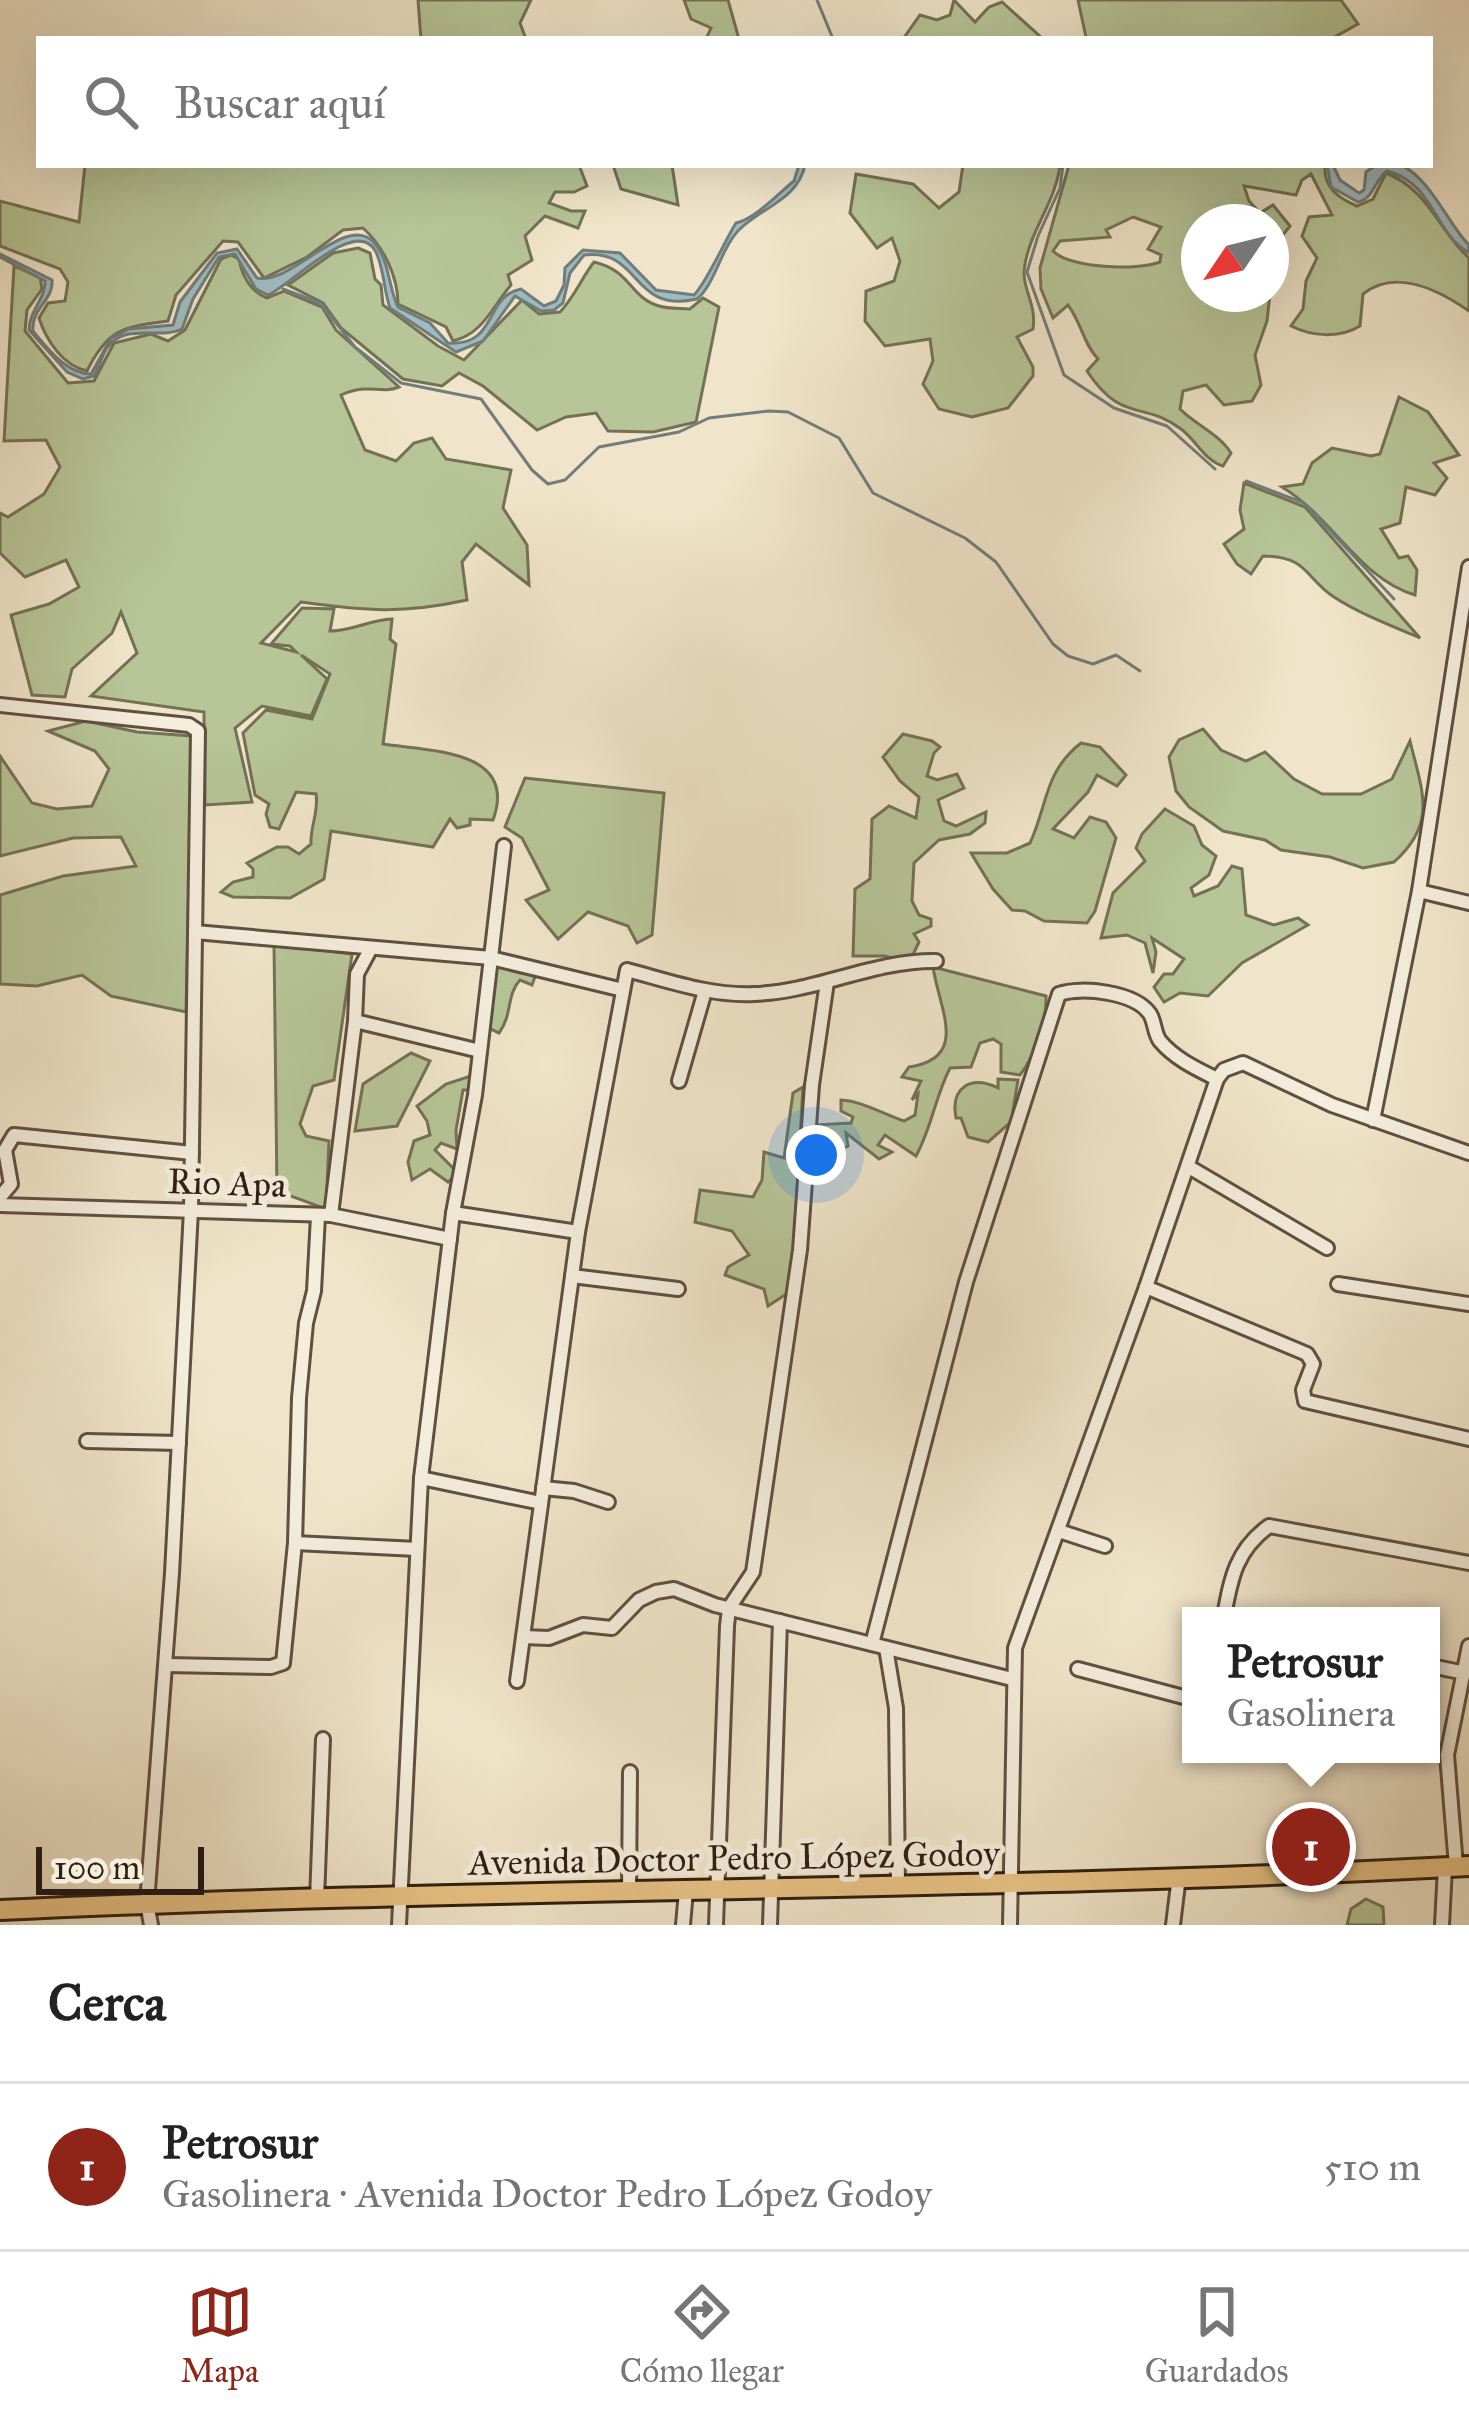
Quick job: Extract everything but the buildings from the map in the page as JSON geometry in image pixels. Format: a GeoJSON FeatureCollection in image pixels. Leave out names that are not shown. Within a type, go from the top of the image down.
{"type":"FeatureCollection","features":[{"type":"Feature","properties":{"kind":"main road","name":"Avenida Doctor Pedro López Godoy"},"geometry":{"type":"LineString","coordinates":[[0,1910],[1457,1866]]}},
{"type":"Feature","properties":{"kind":"street"},"geometry":{"type":"LineString","coordinates":[[1373,1120],[1463,649],[1469,567]]}},
{"type":"Feature","properties":{"kind":"street"},"geometry":{"type":"LineString","coordinates":[[0,705],[189,725],[198,731],[191,1210],[166,1665],[147,1903],[151,1925]]}},
{"type":"Feature","properties":{"kind":"street"},"geometry":{"type":"LineString","coordinates":[[399,1925],[421,1478],[449,1239],[480,1051],[505,846]]}},
{"type":"Feature","properties":{"kind":"street"},"geometry":{"type":"LineString","coordinates":[[1419,891],[1469,903]]}},
{"type":"Feature","properties":{"kind":"street"},"geometry":{"type":"LineString","coordinates":[[195,932],[491,958],[622,991]]}},
{"type":"Feature","properties":{"kind":"street"},"geometry":{"type":"LineString","coordinates":[[166,1665],[271,1667],[283,1663],[295,1543],[306,1323],[355,1021],[356,974],[371,948]]}},
{"type":"Feature","properties":{"kind":"street"},"geometry":{"type":"LineString","coordinates":[[518,1681],[578,1232],[627,970],[705,992],[755,994],[936,961]]}},
{"type":"Feature","properties":{"kind":"street"},"geometry":{"type":"LineString","coordinates":[[716,1925],[729,1608],[753,1572],[800,1250],[812,1085],[826,982]]}},
{"type":"Feature","properties":{"kind":"street"},"geometry":{"type":"LineString","coordinates":[[898,1886],[896,1708],[879,1646],[966,1282],[1059,994],[1083,987],[1141,1006],[1150,1014],[1159,1040],[1186,1064],[1217,1079]]}},
{"type":"Feature","properties":{"kind":"street"},"geometry":{"type":"LineString","coordinates":[[679,1081],[705,992]]}},
{"type":"Feature","properties":{"kind":"street"},"geometry":{"type":"LineString","coordinates":[[355,1021],[480,1051]]}},
{"type":"Feature","properties":{"kind":"street"},"geometry":{"type":"LineString","coordinates":[[1010,1925],[1015,1648],[1217,1079],[1224,1070],[1243,1063],[1332,1106],[1469,1153]]}},
{"type":"Feature","properties":{"kind":"street"},"geometry":{"type":"LineString","coordinates":[[0,1201],[11,1184],[5,1150],[14,1135],[192,1153]]}},
{"type":"Feature","properties":{"kind":"street"},"geometry":{"type":"LineString","coordinates":[[1189,1167],[1327,1247]]}},
{"type":"Feature","properties":{"kind":"street","name":"Rio Apa"},"geometry":{"type":"LineString","coordinates":[[0,1201],[325,1215],[449,1239]]}},
{"type":"Feature","properties":{"kind":"street"},"geometry":{"type":"LineString","coordinates":[[453,1213],[578,1232]]}},
{"type":"Feature","properties":{"kind":"street"},"geometry":{"type":"LineString","coordinates":[[572,1276],[678,1289]]}},
{"type":"Feature","properties":{"kind":"street"},"geometry":{"type":"LineString","coordinates":[[1338,1284],[1469,1304]]}},
{"type":"Feature","properties":{"kind":"street"},"geometry":{"type":"LineString","coordinates":[[1146,1287],[1307,1354],[1313,1364],[1303,1390],[1305,1401],[1469,1438]]}},
{"type":"Feature","properties":{"kind":"street"},"geometry":{"type":"LineString","coordinates":[[87,1441],[179,1443]]}},
{"type":"Feature","properties":{"kind":"street"},"geometry":{"type":"LineString","coordinates":[[421,1478],[542,1496],[574,1490],[608,1502]]}},
{"type":"Feature","properties":{"kind":"street"},"geometry":{"type":"LineString","coordinates":[[1226,1607],[1242,1552],[1269,1526],[1469,1564]]}},
{"type":"Feature","properties":{"kind":"street"},"geometry":{"type":"LineString","coordinates":[[1059,1531],[1105,1546]]}},
{"type":"Feature","properties":{"kind":"street"},"geometry":{"type":"LineString","coordinates":[[295,1543],[417,1549]]}},
{"type":"Feature","properties":{"kind":"street"},"geometry":{"type":"LineString","coordinates":[[523,1637],[549,1638],[583,1625],[612,1628],[639,1600],[674,1589],[729,1608],[1012,1679]]}},
{"type":"Feature","properties":{"kind":"street"},"geometry":{"type":"LineString","coordinates":[[770,1925],[780,1621]]}},
{"type":"Feature","properties":{"kind":"street"},"geometry":{"type":"LineString","coordinates":[[1442,1925],[1457,1866],[1447,1755],[1463,1711],[1469,1646]]}},
{"type":"Feature","properties":{"kind":"street"},"geometry":{"type":"LineString","coordinates":[[1440,1668],[1465,1673]]}},
{"type":"Feature","properties":{"kind":"street"},"geometry":{"type":"LineString","coordinates":[[1078,1669],[1182,1698]]}},
{"type":"Feature","properties":{"kind":"street"},"geometry":{"type":"LineString","coordinates":[[317,1900],[323,1738]]}},
{"type":"Feature","properties":{"kind":"street"},"geometry":{"type":"LineString","coordinates":[[1440,1754],[1447,1755]]}},
{"type":"Feature","properties":{"kind":"street"},"geometry":{"type":"LineString","coordinates":[[628,1892],[629,1772]]}},
{"type":"Feature","properties":{"kind":"street"},"geometry":{"type":"LineString","coordinates":[[1173,1925],[1179,1876]]}},
{"type":"Feature","properties":{"kind":"street"},"geometry":{"type":"LineString","coordinates":[[683,1925],[686,1891]]}},
{"type":"Feature","properties":{"kind":"green space"},"geometry":{"type":"Polygon","coordinates":[[[418,0],[531,0],[520,23],[525,36],[421,36],[418,0]]]}},
{"type":"Feature","properties":{"kind":"green space"},"geometry":{"type":"Polygon","coordinates":[[[684,0],[728,0],[738,36],[707,36],[711,28],[691,19],[684,0]]]}},
{"type":"Feature","properties":{"kind":"green space"},"geometry":{"type":"Polygon","coordinates":[[[954,0],[975,22],[989,7],[1002,2],[1040,36],[905,36],[920,15],[937,20],[950,15],[954,0]]]}},
{"type":"Feature","properties":{"kind":"green space"},"geometry":{"type":"Polygon","coordinates":[[[1078,0],[1341,0],[1358,24],[1336,36],[1086,36],[1078,0]]]}},
{"type":"Feature","properties":{"kind":"green space"},"geometry":{"type":"Polygon","coordinates":[[[85,168],[580,168],[587,186],[555,192],[549,203],[585,211],[578,228],[545,216],[525,236],[532,260],[508,275],[511,285],[480,326],[453,341],[446,327],[398,304],[388,262],[363,228],[343,230],[307,257],[264,278],[238,242],[223,241],[176,295],[168,321],[119,332],[102,346],[87,371],[70,364],[57,351],[39,318],[48,303],[65,301],[68,282],[60,269],[0,246],[0,201],[79,222],[85,168]]]}},
{"type":"Feature","properties":{"kind":"green space"},"geometry":{"type":"Polygon","coordinates":[[[614,168],[672,168],[678,205],[621,189],[614,168]]]}},
{"type":"Feature","properties":{"kind":"green space"},"geometry":{"type":"Polygon","coordinates":[[[963,168],[1059,168],[1025,264],[1033,329],[1017,337],[1033,376],[1008,408],[972,417],[939,409],[923,384],[933,361],[930,339],[885,346],[865,321],[866,291],[894,281],[900,261],[892,238],[877,248],[850,213],[856,174],[913,184],[939,208],[959,192],[963,168]]]}},
{"type":"Feature","properties":{"kind":"green space"},"geometry":{"type":"Polygon","coordinates":[[[1068,168],[1325,168],[1333,191],[1357,206],[1373,199],[1386,173],[1423,200],[1469,258],[1469,311],[1417,285],[1389,283],[1363,294],[1360,326],[1343,333],[1307,332],[1291,326],[1303,309],[1306,281],[1317,258],[1302,236],[1309,217],[1332,215],[1311,174],[1302,180],[1296,195],[1244,186],[1252,204],[1181,204],[1181,312],[1268,312],[1255,355],[1261,385],[1252,401],[1224,405],[1206,385],[1183,391],[1180,409],[1231,453],[1223,466],[1167,420],[1122,405],[1099,388],[1087,371],[1098,359],[1068,305],[1053,318],[1041,289],[1040,268],[1068,168]],[[1133,217],[1106,230],[1110,237],[1060,241],[1053,251],[1074,261],[1121,267],[1160,262],[1161,255],[1148,249],[1161,227],[1133,217]]]}},
{"type":"Feature","properties":{"kind":"green space"},"geometry":{"type":"Polygon","coordinates":[[[358,248],[370,253],[383,305],[464,360],[522,300],[539,314],[560,312],[594,262],[616,271],[642,297],[659,306],[690,309],[703,298],[719,307],[696,422],[653,432],[608,431],[596,413],[566,417],[537,430],[483,386],[459,373],[442,386],[403,379],[341,328],[323,303],[288,285],[333,253],[358,248]]]}},
{"type":"Feature","properties":{"kind":"green space"},"geometry":{"type":"Polygon","coordinates":[[[231,255],[239,259],[248,283],[261,295],[267,298],[284,291],[322,307],[336,330],[399,387],[341,395],[365,450],[396,461],[414,443],[432,438],[446,459],[511,470],[503,508],[527,545],[529,585],[476,544],[462,562],[467,600],[384,610],[301,602],[261,643],[296,652],[290,646],[271,644],[302,608],[334,609],[330,631],[392,619],[390,639],[396,644],[383,744],[465,758],[493,779],[498,797],[493,820],[470,819],[470,825],[457,828],[450,819],[433,847],[331,831],[324,879],[290,898],[233,897],[221,892],[233,882],[253,877],[247,863],[277,847],[299,854],[311,844],[316,794],[296,792],[279,829],[270,827],[269,804],[255,795],[243,733],[266,710],[312,719],[330,674],[301,655],[327,679],[311,716],[262,706],[235,728],[252,802],[205,805],[204,712],[91,696],[137,653],[121,612],[112,633],[72,669],[65,697],[32,695],[11,615],[49,604],[79,587],[66,560],[25,577],[0,553],[0,513],[8,517],[44,494],[60,467],[46,440],[4,441],[14,266],[40,277],[42,289],[27,310],[25,331],[68,383],[94,381],[114,343],[151,334],[168,341],[185,330],[221,259],[231,255]]]}},
{"type":"Feature","properties":{"kind":"green space"},"geometry":{"type":"Polygon","coordinates":[[[1399,397],[1428,412],[1459,455],[1434,463],[1447,478],[1435,495],[1406,487],[1400,523],[1381,529],[1399,558],[1408,556],[1417,570],[1415,595],[1378,576],[1282,487],[1303,484],[1312,463],[1332,448],[1380,454],[1399,397]]]}},
{"type":"Feature","properties":{"kind":"green space"},"geometry":{"type":"Polygon","coordinates":[[[1244,483],[1305,507],[1420,638],[1344,603],[1289,560],[1263,556],[1251,574],[1237,564],[1224,544],[1244,529],[1240,510],[1244,483]]]}},
{"type":"Feature","properties":{"kind":"green space"},"geometry":{"type":"Polygon","coordinates":[[[86,721],[137,732],[192,736],[186,1012],[111,996],[82,975],[37,986],[0,984],[0,895],[63,876],[136,866],[121,837],[73,838],[0,856],[0,756],[32,803],[57,809],[92,806],[109,769],[95,751],[48,731],[86,721]]]}},
{"type":"Feature","properties":{"kind":"green space"},"geometry":{"type":"Polygon","coordinates":[[[1203,729],[1221,750],[1246,761],[1265,752],[1294,779],[1322,794],[1361,794],[1392,779],[1410,741],[1423,806],[1417,834],[1394,862],[1363,868],[1223,831],[1189,807],[1176,791],[1169,757],[1179,740],[1203,729]]]}},
{"type":"Feature","properties":{"kind":"green space"},"geometry":{"type":"Polygon","coordinates":[[[903,734],[940,747],[927,776],[937,780],[957,774],[964,788],[938,800],[944,821],[956,826],[986,812],[985,823],[970,834],[939,840],[914,863],[912,901],[919,915],[931,919],[931,926],[914,934],[919,942],[909,963],[885,956],[853,956],[855,889],[870,879],[872,819],[889,806],[916,818],[919,797],[883,757],[903,734]]]}},
{"type":"Feature","properties":{"kind":"green space"},"geometry":{"type":"Polygon","coordinates":[[[1081,743],[1100,747],[1126,775],[1117,786],[1097,775],[1088,792],[1053,829],[1074,838],[1090,817],[1106,822],[1116,838],[1095,911],[1087,923],[1044,921],[1012,910],[971,853],[1007,853],[1030,843],[1053,777],[1081,743]]]}},
{"type":"Feature","properties":{"kind":"green space"},"geometry":{"type":"Polygon","coordinates":[[[525,778],[664,793],[652,935],[637,943],[628,926],[588,912],[558,939],[526,900],[549,890],[522,838],[505,827],[525,778]]]}},
{"type":"Feature","properties":{"kind":"green space"},"geometry":{"type":"Polygon","coordinates":[[[1165,809],[1194,826],[1202,845],[1216,856],[1209,875],[1191,888],[1194,896],[1218,886],[1232,866],[1242,869],[1246,915],[1274,925],[1298,918],[1308,925],[1242,963],[1208,996],[1180,993],[1164,1002],[1154,987],[1184,959],[1152,938],[1153,973],[1145,943],[1127,935],[1101,938],[1113,893],[1145,861],[1136,848],[1142,834],[1165,809]]]}},
{"type":"Feature","properties":{"kind":"green space"},"geometry":{"type":"Polygon","coordinates":[[[274,944],[352,954],[334,1080],[313,1086],[300,1124],[306,1136],[329,1141],[326,1209],[277,1191],[274,944]]]}},
{"type":"Feature","properties":{"kind":"green space"},"geometry":{"type":"Polygon","coordinates":[[[493,959],[537,971],[532,985],[520,980],[516,986],[499,1033],[489,1028],[493,959]]]}},
{"type":"Feature","properties":{"kind":"green space"},"geometry":{"type":"Polygon","coordinates":[[[933,967],[1046,996],[1042,1027],[1025,1067],[1020,1075],[1001,1072],[1001,1044],[993,1039],[980,1043],[971,1067],[950,1068],[916,1156],[885,1135],[878,1145],[892,1152],[879,1159],[846,1133],[848,1146],[837,1152],[826,1148],[813,1125],[851,1123],[853,1117],[841,1111],[841,1100],[904,1121],[915,1115],[918,1094],[912,1100],[921,1081],[902,1077],[909,1067],[928,1062],[945,1042],[933,967]]]}},
{"type":"Feature","properties":{"kind":"green space"},"geometry":{"type":"Polygon","coordinates":[[[411,1053],[430,1061],[397,1126],[355,1131],[363,1084],[411,1053]]]}},
{"type":"Feature","properties":{"kind":"green space"},"geometry":{"type":"Polygon","coordinates":[[[474,1075],[476,1090],[463,1090],[457,1149],[441,1143],[435,1150],[458,1173],[448,1182],[430,1169],[412,1180],[408,1162],[414,1141],[430,1135],[417,1106],[446,1084],[474,1075]]]}},
{"type":"Feature","properties":{"kind":"green space"},"geometry":{"type":"Polygon","coordinates":[[[998,1079],[1018,1080],[1011,1122],[988,1142],[968,1137],[961,1118],[956,1118],[956,1098],[971,1084],[998,1088],[998,1079]]]}},
{"type":"Feature","properties":{"kind":"green space"},"geometry":{"type":"Polygon","coordinates":[[[803,1087],[791,1291],[768,1306],[764,1289],[725,1275],[728,1267],[749,1255],[732,1231],[695,1222],[700,1190],[753,1197],[762,1180],[764,1152],[784,1158],[793,1093],[803,1087]]]}},
{"type":"Feature","properties":{"kind":"green space"},"geometry":{"type":"Polygon","coordinates":[[[1366,1899],[1383,1907],[1384,1925],[1347,1925],[1351,1909],[1366,1899]]]}},
{"type":"Feature","properties":{"kind":"water"},"geometry":{"type":"Polygon","coordinates":[[[798,168],[804,168],[795,186],[734,236],[697,299],[659,297],[617,261],[584,255],[570,273],[563,303],[554,310],[541,311],[515,296],[483,341],[456,352],[390,308],[376,252],[367,243],[354,242],[323,256],[268,295],[256,289],[235,254],[219,257],[193,299],[182,329],[132,333],[114,340],[94,376],[83,379],[67,372],[29,330],[45,281],[0,257],[52,280],[33,331],[59,359],[82,373],[91,374],[111,338],[129,329],[173,325],[180,302],[217,253],[237,249],[257,278],[271,277],[351,236],[365,236],[376,245],[398,307],[430,323],[448,343],[464,342],[483,330],[509,293],[521,289],[544,306],[556,301],[565,268],[583,250],[620,253],[656,290],[694,295],[736,223],[759,211],[794,181],[798,168]]]}},
{"type":"Feature","properties":{"kind":"water"},"geometry":{"type":"Polygon","coordinates":[[[1328,168],[1334,168],[1340,180],[1359,193],[1364,190],[1366,172],[1404,168],[1426,186],[1469,245],[1469,253],[1403,177],[1387,171],[1358,202],[1331,187],[1328,168]]]}},
{"type":"Feature","properties":{"kind":"waterway"},"geometry":{"type":"LineString","coordinates":[[817,0],[832,36]]}},
{"type":"Feature","properties":{"kind":"waterway"},"geometry":{"type":"LineString","coordinates":[[1063,168],[1060,188],[1027,272],[1064,375],[1114,408],[1167,426],[1215,469]]}},
{"type":"Feature","properties":{"kind":"waterway"},"geometry":{"type":"LineString","coordinates":[[283,289],[320,303],[355,347],[401,383],[481,399],[532,470],[548,484],[565,480],[599,447],[679,432],[709,418],[788,412],[839,438],[873,493],[965,538],[996,562],[1053,644],[1068,656],[1093,664],[1116,655],[1140,671]]}},
{"type":"Feature","properties":{"kind":"waterway"},"geometry":{"type":"LineString","coordinates":[[1246,481],[1304,503],[1394,599]]}},
{"type":"Feature","properties":{"kind":"place","name":"Petrosur"},"geometry":{"type":"Point","coordinates":[1311,1847]}}]}
